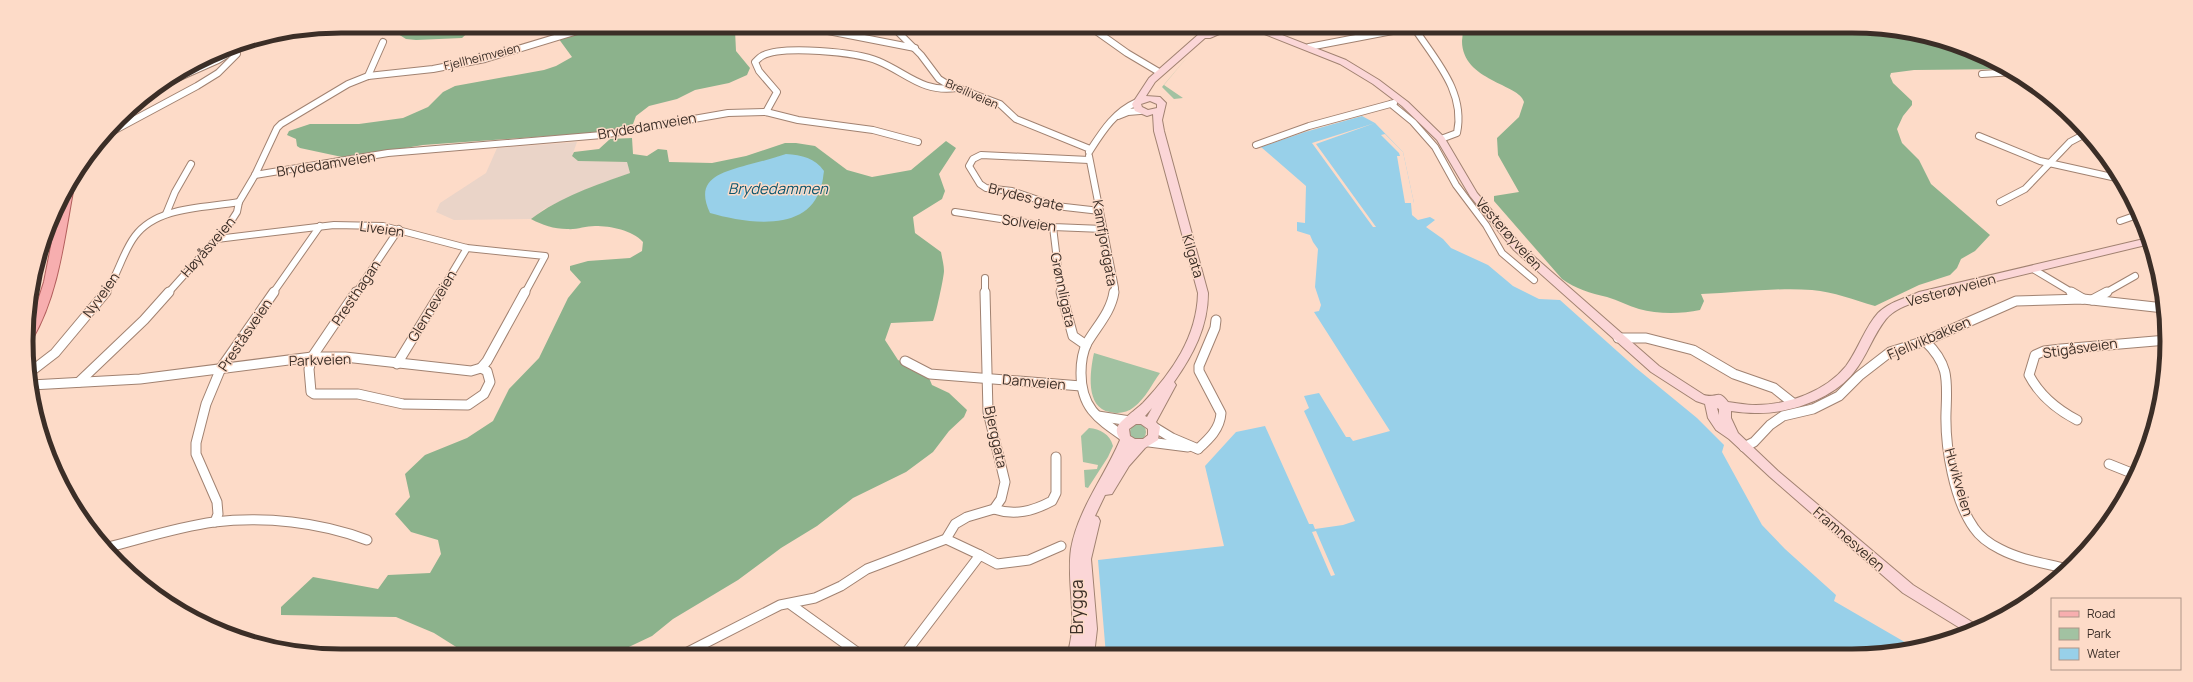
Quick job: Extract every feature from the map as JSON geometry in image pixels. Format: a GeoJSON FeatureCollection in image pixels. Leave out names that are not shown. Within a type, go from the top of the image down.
{"type":"FeatureCollection","features":[{"type":"Feature","properties":{"kind":"main road"},"geometry":{"type":"LineString","coordinates":[[1139,101],[1152,80],[1159,72],[1179,57],[1206,33]]}},
{"type":"Feature","properties":{"kind":"main road"},"geometry":{"type":"LineString","coordinates":[[1196,42],[1215,33]]}},
{"type":"Feature","properties":{"kind":"main road","name":"Vesterøyveien"},"geometry":{"type":"LineString","coordinates":[[1264,33],[1277,36]]}},
{"type":"Feature","properties":{"kind":"main road","name":"Vesterøyveien"},"geometry":{"type":"LineString","coordinates":[[1270,33],[1309,48],[1366,75],[1401,101],[1441,139],[1473,194],[1497,225],[1532,262],[1655,370],[1681,387],[1718,402],[1771,408],[1793,403],[1822,392],[1841,378],[1850,369],[1882,316],[1894,307],[1922,295],[2144,242]]}},
{"type":"Feature","properties":{"kind":"main road"},"geometry":{"type":"LineString","coordinates":[[1139,101],[1149,98],[1157,99],[1155,95],[1158,83],[1179,57]]}},
{"type":"Feature","properties":{"kind":"main road","name":"Kilgata"},"geometry":{"type":"LineString","coordinates":[[1132,420],[1147,407],[1172,376],[1198,330],[1203,314],[1204,302],[1159,131],[1157,120],[1158,112],[1163,105],[1157,99]]}},
{"type":"Feature","properties":{"kind":"main road","name":"Kilgata"},"geometry":{"type":"LineString","coordinates":[[1139,101],[1136,107],[1143,112],[1159,131]]}},
{"type":"Feature","properties":{"kind":"main road"},"geometry":{"type":"LineString","coordinates":[[1143,112],[1158,112]]}},
{"type":"Feature","properties":{"kind":"main road"},"geometry":{"type":"LineString","coordinates":[[34,326],[40,313],[50,282],[62,211]]}},
{"type":"Feature","properties":{"kind":"main road","name":"Kilgata"},"geometry":{"type":"LineString","coordinates":[[1145,443],[1154,437],[1152,425],[1168,390],[1172,376]]}},
{"type":"Feature","properties":{"kind":"main road","name":"Framnesveien"},"geometry":{"type":"LineString","coordinates":[[1718,402],[1712,415],[1724,431],[1733,436],[1889,574],[1935,607],[1969,626]]}},
{"type":"Feature","properties":{"kind":"main road"},"geometry":{"type":"LineString","coordinates":[[1081,559],[1079,541],[1086,519],[1125,438],[1123,427],[1132,420],[1152,425]]}},
{"type":"Feature","properties":{"kind":"main road"},"geometry":{"type":"LineString","coordinates":[[1125,438],[1145,443]]}},
{"type":"Feature","properties":{"kind":"main road"},"geometry":{"type":"LineString","coordinates":[[1081,559],[1101,503],[1125,463],[1145,443]]}},
{"type":"Feature","properties":{"kind":"main road","name":"Brygga"},"geometry":{"type":"LineString","coordinates":[[1076,649],[1078,641],[1081,559]]}},
{"type":"Feature","properties":{"kind":"main road","name":"Brygga"},"geometry":{"type":"LineString","coordinates":[[1081,559],[1090,628],[1088,649]]}},
{"type":"Feature","properties":{"kind":"street","name":"Fjellheimveien"},"geometry":{"type":"LineString","coordinates":[[368,76],[433,69],[485,59],[571,33]]}},
{"type":"Feature","properties":{"kind":"street"},"geometry":{"type":"LineString","coordinates":[[838,33],[915,48]]}},
{"type":"Feature","properties":{"kind":"street","name":"Breiliveien"},"geometry":{"type":"LineString","coordinates":[[899,33],[915,48],[939,79],[956,88],[982,96],[1000,104],[1012,116],[1021,122],[1089,154]]}},
{"type":"Feature","properties":{"kind":"street"},"geometry":{"type":"LineString","coordinates":[[1098,33],[1127,54],[1159,72]]}},
{"type":"Feature","properties":{"kind":"street"},"geometry":{"type":"LineString","coordinates":[[1309,48],[1316,44],[1380,33]]}},
{"type":"Feature","properties":{"kind":"street"},"geometry":{"type":"LineString","coordinates":[[1418,33],[1440,64],[1452,85],[1458,106],[1459,124],[1457,133],[1441,139]]}},
{"type":"Feature","properties":{"kind":"street"},"geometry":{"type":"LineString","coordinates":[[368,76],[383,42]]}},
{"type":"Feature","properties":{"kind":"street"},"geometry":{"type":"LineString","coordinates":[[117,130],[218,73],[236,54],[236,51]]}},
{"type":"Feature","properties":{"kind":"street"},"geometry":{"type":"LineString","coordinates":[[918,142],[873,130],[798,120],[766,112],[777,92],[759,70],[755,62],[762,55],[783,51],[830,53],[868,58],[882,63],[924,87],[945,90],[956,88]]}},
{"type":"Feature","properties":{"kind":"street"},"geometry":{"type":"LineString","coordinates":[[186,75],[228,54]]}},
{"type":"Feature","properties":{"kind":"street"},"geometry":{"type":"LineString","coordinates":[[1982,74],[2003,73]]}},
{"type":"Feature","properties":{"kind":"street","name":"Høyåsveien"},"geometry":{"type":"LineString","coordinates":[[79,382],[144,320],[234,219],[238,212],[239,202],[255,175],[277,128],[348,84],[368,76]]}},
{"type":"Feature","properties":{"kind":"street"},"geometry":{"type":"LineString","coordinates":[[1089,154],[1114,118],[1123,108],[1139,101]]}},
{"type":"Feature","properties":{"kind":"street"},"geometry":{"type":"LineString","coordinates":[[1256,145],[1309,126],[1401,101]]}},
{"type":"Feature","properties":{"kind":"street"},"geometry":{"type":"LineString","coordinates":[[1391,104],[1413,122],[1435,147],[1456,185],[1486,225],[1502,253],[1534,280]]}},
{"type":"Feature","properties":{"kind":"street","name":"Brydedamveien"},"geometry":{"type":"LineString","coordinates":[[255,175],[388,153],[444,147],[602,135],[707,115],[766,112]]}},
{"type":"Feature","properties":{"kind":"street"},"geometry":{"type":"LineString","coordinates":[[1114,118],[1128,112],[1143,112]]}},
{"type":"Feature","properties":{"kind":"street"},"geometry":{"type":"LineString","coordinates":[[2000,202],[2026,189],[2052,164],[2076,136],[2081,135]]}},
{"type":"Feature","properties":{"kind":"street"},"geometry":{"type":"LineString","coordinates":[[1979,136],[2018,153],[2052,164],[2113,177]]}},
{"type":"Feature","properties":{"kind":"street","name":"Kamfjordgata"},"geometry":{"type":"LineString","coordinates":[[1089,154],[1113,273],[1114,298],[1110,309],[1086,345],[1082,355],[1081,386],[1084,400],[1093,415],[1125,438]]}},
{"type":"Feature","properties":{"kind":"street","name":"Brydes gate"},"geometry":{"type":"LineString","coordinates":[[1089,154],[981,155],[973,159],[969,166],[980,184],[986,188],[1012,191],[1056,206],[1100,211]]}},
{"type":"Feature","properties":{"kind":"street"},"geometry":{"type":"LineString","coordinates":[[166,214],[174,192],[191,164]]}},
{"type":"Feature","properties":{"kind":"street","name":"Nyveien"},"geometry":{"type":"LineString","coordinates":[[35,368],[54,353],[104,294],[113,282],[138,232],[152,220],[166,214],[239,202]]}},
{"type":"Feature","properties":{"kind":"street","name":"Solveien"},"geometry":{"type":"LineString","coordinates":[[955,212],[1054,227],[1104,229]]}},
{"type":"Feature","properties":{"kind":"street"},"geometry":{"type":"LineString","coordinates":[[2120,221],[2134,216]]}},
{"type":"Feature","properties":{"kind":"street","name":"Liveien"},"geometry":{"type":"LineString","coordinates":[[217,239],[320,226],[353,224],[383,226],[399,229],[467,248],[545,256],[487,361],[481,368]]}},
{"type":"Feature","properties":{"kind":"street","name":"Preståsveien"},"geometry":{"type":"LineString","coordinates":[[215,522],[218,514],[217,502],[196,454],[196,443],[206,404],[221,368],[320,226]]}},
{"type":"Feature","properties":{"kind":"street","name":"Grønnligata"},"geometry":{"type":"LineString","coordinates":[[1054,227],[1054,247],[1068,324],[1077,341],[1086,345]]}},
{"type":"Feature","properties":{"kind":"street","name":"Presthagan"},"geometry":{"type":"LineString","coordinates":[[312,357],[399,229]]}},
{"type":"Feature","properties":{"kind":"street","name":"Glenneveien"},"geometry":{"type":"LineString","coordinates":[[397,364],[467,248]]}},
{"type":"Feature","properties":{"kind":"street"},"geometry":{"type":"LineString","coordinates":[[2033,269],[2083,299]]}},
{"type":"Feature","properties":{"kind":"street"},"geometry":{"type":"LineString","coordinates":[[2092,300],[2135,276]]}},
{"type":"Feature","properties":{"kind":"street","name":"Bjerggata"},"geometry":{"type":"LineString","coordinates":[[984,278],[988,412],[1005,482],[1001,499],[994,509]]}},
{"type":"Feature","properties":{"kind":"street","name":"Fjellvikbakken"},"geometry":{"type":"LineString","coordinates":[[1744,447],[1754,442],[1770,425],[1783,416],[1813,409],[1839,396],[1859,376],[1890,352],[1925,340],[2004,305],[2016,301],[2083,299],[2158,307]]}},
{"type":"Feature","properties":{"kind":"street"},"geometry":{"type":"LineString","coordinates":[[1198,449],[1219,426],[1221,420],[1221,413],[1199,371],[1199,366],[1215,328],[1216,320]]}},
{"type":"Feature","properties":{"kind":"street"},"geometry":{"type":"LineString","coordinates":[[1618,338],[1623,335],[1632,336],[1675,345],[1699,352],[1732,373],[1784,392],[1793,403]]}},
{"type":"Feature","properties":{"kind":"street","name":"Huvikveien"},"geometry":{"type":"LineString","coordinates":[[1925,340],[1937,350],[1942,358],[1948,378],[1946,426],[1948,446],[1959,491],[1968,518],[1975,529],[1988,542],[2001,550],[2061,567]]}},
{"type":"Feature","properties":{"kind":"street","name":"Stigåsveien"},"geometry":{"type":"LineString","coordinates":[[2077,420],[2062,413],[2051,404],[2032,383],[2029,375],[2034,355],[2044,351],[2061,349],[2160,341]]}},
{"type":"Feature","properties":{"kind":"street"},"geometry":{"type":"LineString","coordinates":[[312,357],[309,369],[312,394],[358,394],[403,404],[468,405],[477,401],[489,384],[490,376],[488,371],[481,368]]}},
{"type":"Feature","properties":{"kind":"street","name":"Parkveien"},"geometry":{"type":"LineString","coordinates":[[37,385],[140,379],[312,357],[345,357],[461,372],[481,368]]}},
{"type":"Feature","properties":{"kind":"street","name":"Damveien"},"geometry":{"type":"LineString","coordinates":[[905,361],[930,374],[1081,386]]}},
{"type":"Feature","properties":{"kind":"street"},"geometry":{"type":"LineString","coordinates":[[1093,415],[1132,420]]}},
{"type":"Feature","properties":{"kind":"street"},"geometry":{"type":"LineString","coordinates":[[1152,425],[1172,438],[1198,449]]}},
{"type":"Feature","properties":{"kind":"street"},"geometry":{"type":"LineString","coordinates":[[1145,443],[1198,449]]}},
{"type":"Feature","properties":{"kind":"street"},"geometry":{"type":"LineString","coordinates":[[694,649],[780,606],[815,598],[841,586],[867,569],[946,539],[955,524],[967,517],[994,509],[1002,513],[1016,513],[1052,501],[1056,491],[1054,464],[1056,457]]}},
{"type":"Feature","properties":{"kind":"street"},"geometry":{"type":"LineString","coordinates":[[2109,464],[2130,472]]}},
{"type":"Feature","properties":{"kind":"street"},"geometry":{"type":"LineString","coordinates":[[111,547],[215,522],[264,522],[320,527],[346,531],[367,540]]}},
{"type":"Feature","properties":{"kind":"street"},"geometry":{"type":"LineString","coordinates":[[946,539],[997,564],[1029,560],[1061,546]]}},
{"type":"Feature","properties":{"kind":"street"},"geometry":{"type":"LineString","coordinates":[[909,649],[980,555]]}},
{"type":"Feature","properties":{"kind":"street"},"geometry":{"type":"LineString","coordinates":[[790,604],[853,649]]}},
{"type":"Feature","properties":{"kind":"shaded area"},"geometry":{"type":"Polygon","coordinates":[[[577,142],[572,156],[578,161],[627,162],[630,173],[591,187],[544,209],[531,219],[454,220],[436,212],[440,203],[486,173],[497,148],[577,142]]]}},
{"type":"Feature","properties":{"kind":"green space"},"geometry":{"type":"Polygon","coordinates":[[[467,33],[462,38],[416,40],[406,39],[398,34],[467,33]]]}},
{"type":"Feature","properties":{"kind":"green space"},"geometry":{"type":"Polygon","coordinates":[[[554,33],[735,33],[736,51],[750,68],[747,75],[729,83],[695,90],[677,99],[649,106],[636,116],[633,124],[604,132],[423,145],[357,156],[342,157],[300,148],[297,146],[296,139],[287,135],[289,131],[310,124],[359,124],[403,118],[428,107],[443,92],[455,86],[544,70],[556,66],[572,57],[554,33]]]}},
{"type":"Feature","properties":{"kind":"green space"},"geometry":{"type":"Polygon","coordinates":[[[1463,33],[1852,33],[1912,39],[1951,49],[1970,56],[1996,69],[1914,70],[1891,73],[1890,76],[1893,83],[1912,101],[1912,105],[1903,116],[1897,129],[1902,143],[1919,160],[1931,184],[1990,235],[1975,251],[1961,259],[1957,268],[1950,275],[1919,285],[1875,306],[1828,292],[1785,289],[1701,294],[1704,301],[1700,310],[1677,313],[1661,313],[1639,309],[1611,298],[1583,290],[1562,279],[1494,201],[1494,196],[1519,192],[1498,155],[1497,138],[1519,117],[1524,102],[1513,90],[1492,80],[1471,65],[1464,54],[1462,41],[1463,33]]]}},
{"type":"Feature","properties":{"kind":"green space"},"geometry":{"type":"Polygon","coordinates":[[[1189,55],[1164,85],[1183,98],[1174,99],[1162,87],[1189,55]]]}},
{"type":"Feature","properties":{"kind":"green space"},"geometry":{"type":"Polygon","coordinates":[[[632,138],[633,154],[647,156],[658,149],[667,150],[669,162],[712,163],[746,156],[785,143],[796,143],[815,146],[847,170],[872,177],[911,170],[946,141],[956,148],[939,174],[945,191],[942,199],[913,217],[915,233],[941,252],[944,266],[944,275],[933,321],[891,323],[885,340],[898,360],[927,373],[932,385],[949,393],[967,410],[964,417],[949,431],[933,452],[906,472],[853,498],[817,526],[781,548],[738,580],[673,619],[652,636],[625,649],[459,649],[434,633],[396,617],[281,615],[281,607],[313,577],[378,589],[388,575],[430,573],[441,554],[438,540],[411,532],[395,514],[410,497],[405,474],[425,455],[467,438],[493,421],[509,389],[539,358],[568,298],[581,282],[570,270],[570,266],[588,261],[630,258],[642,251],[643,242],[633,234],[621,230],[595,226],[574,229],[557,228],[544,225],[531,219],[542,211],[566,198],[630,173],[627,162],[578,161],[572,156],[574,152],[599,149],[610,139],[632,138]]]}},
{"type":"Feature","properties":{"kind":"green space"},"geometry":{"type":"Polygon","coordinates":[[[1094,353],[1160,373],[1138,404],[1128,411],[1116,413],[1110,412],[1102,409],[1096,404],[1093,396],[1091,388],[1091,369],[1094,353]]]}},
{"type":"Feature","properties":{"kind":"green space"},"geometry":{"type":"Polygon","coordinates":[[[1135,424],[1141,424],[1146,429],[1144,438],[1141,440],[1135,440],[1130,435],[1130,429],[1135,424]]]}},
{"type":"Feature","properties":{"kind":"green space"},"geometry":{"type":"Polygon","coordinates":[[[1089,428],[1107,435],[1113,446],[1108,457],[1088,488],[1085,487],[1084,470],[1097,469],[1098,465],[1083,462],[1081,436],[1089,428]]]}},
{"type":"Feature","properties":{"kind":"water"},"geometry":{"type":"Polygon","coordinates":[[[1362,116],[1375,123],[1403,152],[1414,203],[1411,203],[1412,215],[1418,220],[1430,217],[1435,220],[1426,227],[1443,239],[1451,248],[1488,265],[1513,286],[1539,299],[1560,300],[1636,368],[1697,418],[1724,445],[1722,452],[1762,525],[1785,549],[1836,595],[1834,601],[1908,644],[1852,649],[1105,649],[1098,560],[1224,546],[1205,466],[1236,432],[1265,426],[1309,524],[1313,524],[1315,529],[1343,525],[1355,521],[1304,411],[1309,408],[1304,396],[1319,393],[1346,437],[1350,437],[1353,441],[1390,431],[1314,312],[1319,311],[1321,305],[1315,287],[1318,249],[1310,235],[1297,231],[1297,222],[1305,223],[1306,186],[1261,147],[1305,132],[1362,116]]]}},
{"type":"Feature","properties":{"kind":"water","name":"Brydedammen"},"geometry":{"type":"Polygon","coordinates":[[[786,154],[808,158],[817,163],[824,171],[822,184],[814,201],[804,212],[790,218],[757,222],[724,217],[710,213],[706,202],[705,192],[712,179],[728,171],[786,154]]]}},
{"type":"Feature","properties":{"kind":"pier"},"geometry":{"type":"Polygon","coordinates":[[[1375,123],[1316,144],[1376,227],[1373,227],[1312,143],[1375,123]]]}},
{"type":"Feature","properties":{"kind":"pier"},"geometry":{"type":"Polygon","coordinates":[[[1385,134],[1403,152],[1414,203],[1405,203],[1397,156],[1400,156],[1399,153],[1381,135],[1385,134]]]}},
{"type":"Feature","properties":{"kind":"pier"},"geometry":{"type":"Polygon","coordinates":[[[1316,531],[1335,575],[1331,576],[1312,532],[1316,531]]]}}]}
